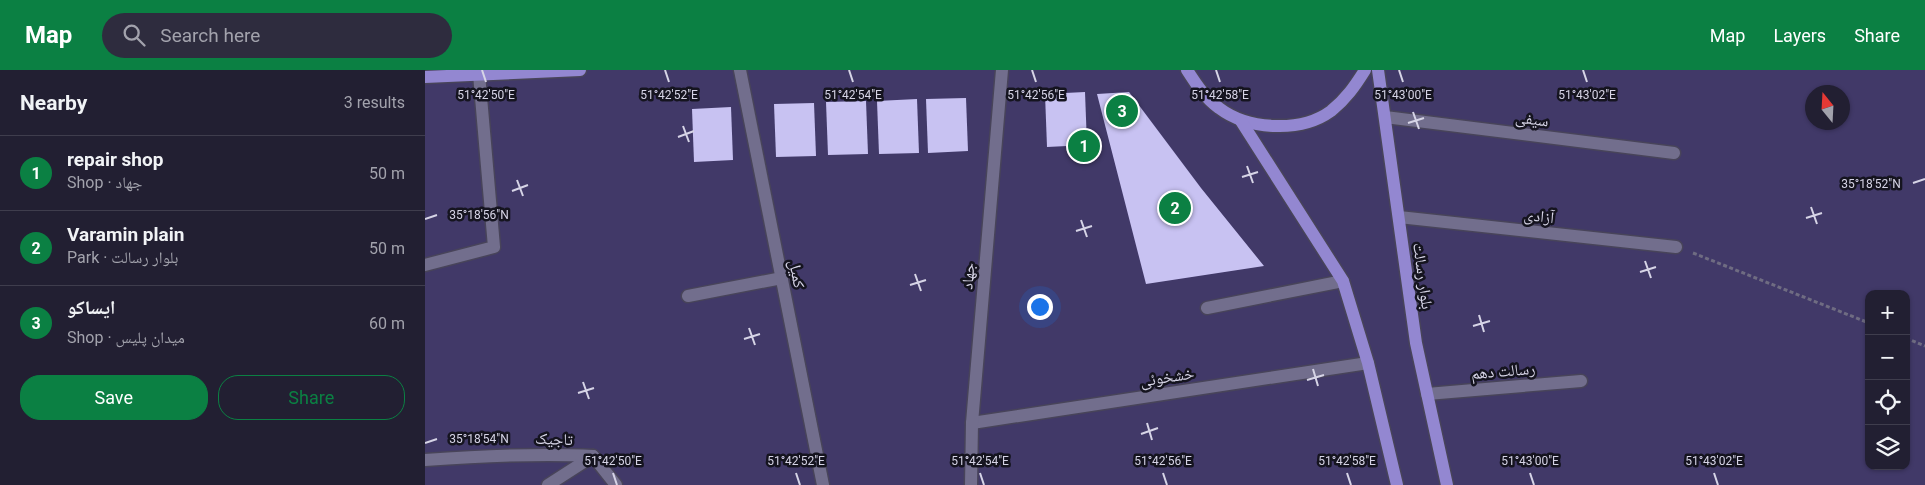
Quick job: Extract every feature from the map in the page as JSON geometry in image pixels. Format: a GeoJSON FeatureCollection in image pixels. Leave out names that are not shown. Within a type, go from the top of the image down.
{"type":"FeatureCollection","features":[{"type":"Feature","properties":{"kind":"main road"},"geometry":{"type":"LineString","coordinates":[[425,77],[580,70]]}},
{"type":"Feature","properties":{"kind":"main road"},"geometry":{"type":"LineString","coordinates":[[1187,70],[1200,91],[1219,109],[1241,121],[1271,127],[1301,124],[1329,112],[1352,92],[1365,70]]}},
{"type":"Feature","properties":{"kind":"main road","name":"بلوار رسالت"},"geometry":{"type":"LineString","coordinates":[[1378,70],[1416,343],[1447,485]]}},
{"type":"Feature","properties":{"kind":"main road"},"geometry":{"type":"LineString","coordinates":[[1241,121],[1343,281],[1368,363],[1397,485]]}},
{"type":"Feature","properties":{"kind":"street","name":"کمیل"},"geometry":{"type":"LineString","coordinates":[[740,70],[782,278],[820,484]]}},
{"type":"Feature","properties":{"kind":"street","name":"جهاد"},"geometry":{"type":"LineString","coordinates":[[971,485],[972,424],[1002,70]]}},
{"type":"Feature","properties":{"kind":"street"},"geometry":{"type":"LineString","coordinates":[[425,265],[494,247],[479,74]]}},
{"type":"Feature","properties":{"kind":"street","name":"سیفی"},"geometry":{"type":"LineString","coordinates":[[1385,117],[1674,153]]}},
{"type":"Feature","properties":{"kind":"street","name":"آزادی"},"geometry":{"type":"LineString","coordinates":[[1399,217],[1676,247]]}},
{"type":"Feature","properties":{"kind":"street"},"geometry":{"type":"LineString","coordinates":[[688,296],[782,278]]}},
{"type":"Feature","properties":{"kind":"street"},"geometry":{"type":"LineString","coordinates":[[1207,308],[1343,281]]}},
{"type":"Feature","properties":{"kind":"street","name":"خشخوئی"},"geometry":{"type":"LineString","coordinates":[[972,424],[1368,363]]}},
{"type":"Feature","properties":{"kind":"street","name":"رسالت دهم"},"geometry":{"type":"LineString","coordinates":[[1427,394],[1581,381]]}},
{"type":"Feature","properties":{"kind":"street","name":"تاجیک"},"geometry":{"type":"LineString","coordinates":[[425,460],[509,454],[593,456]]}},
{"type":"Feature","properties":{"kind":"street"},"geometry":{"type":"LineString","coordinates":[[548,485],[593,456],[616,485]]}},
{"type":"Feature","properties":{"kind":"path"},"geometry":{"type":"LineString","coordinates":[[1676,247],[1865,321]]}},
{"type":"Feature","properties":{"kind":"path"},"geometry":{"type":"LineString","coordinates":[[1910,340],[1925,346]]}},
{"type":"Feature","properties":{"kind":"shaded area"},"geometry":{"type":"Polygon","coordinates":[[[425,70],[1925,70],[1925,485],[425,485],[425,70]]]}},
{"type":"Feature","properties":{"kind":"building"},"geometry":{"type":"Polygon","coordinates":[[[1085,92],[1087,145],[1047,147],[1045,94],[1085,92]]]}},
{"type":"Feature","properties":{"kind":"building"},"geometry":{"type":"Polygon","coordinates":[[[1129,92],[1201,188],[1264,266],[1146,284],[1097,94],[1129,92]]]}},
{"type":"Feature","properties":{"kind":"building"},"geometry":{"type":"Polygon","coordinates":[[[966,98],[968,151],[928,153],[926,99],[966,98]]]}},
{"type":"Feature","properties":{"kind":"building"},"geometry":{"type":"Polygon","coordinates":[[[917,99],[919,153],[879,154],[877,101],[917,99]]]}},
{"type":"Feature","properties":{"kind":"building"},"geometry":{"type":"Polygon","coordinates":[[[866,101],[868,154],[828,155],[826,102],[866,101]]]}},
{"type":"Feature","properties":{"kind":"building"},"geometry":{"type":"Polygon","coordinates":[[[814,103],[816,156],[776,157],[774,104],[814,103]]]}},
{"type":"Feature","properties":{"kind":"building"},"geometry":{"type":"Polygon","coordinates":[[[731,107],[733,160],[694,162],[692,109],[731,107]]]}},
{"type":"Feature","properties":{"kind":"place","name":"ایساکو"},"geometry":{"type":"Point","coordinates":[1122,111]}},
{"type":"Feature","properties":{"kind":"place","name":"repair shop"},"geometry":{"type":"Point","coordinates":[1084,146]}},
{"type":"Feature","properties":{"kind":"place","name":"Varamin plain"},"geometry":{"type":"Point","coordinates":[1175,208]}}]}
